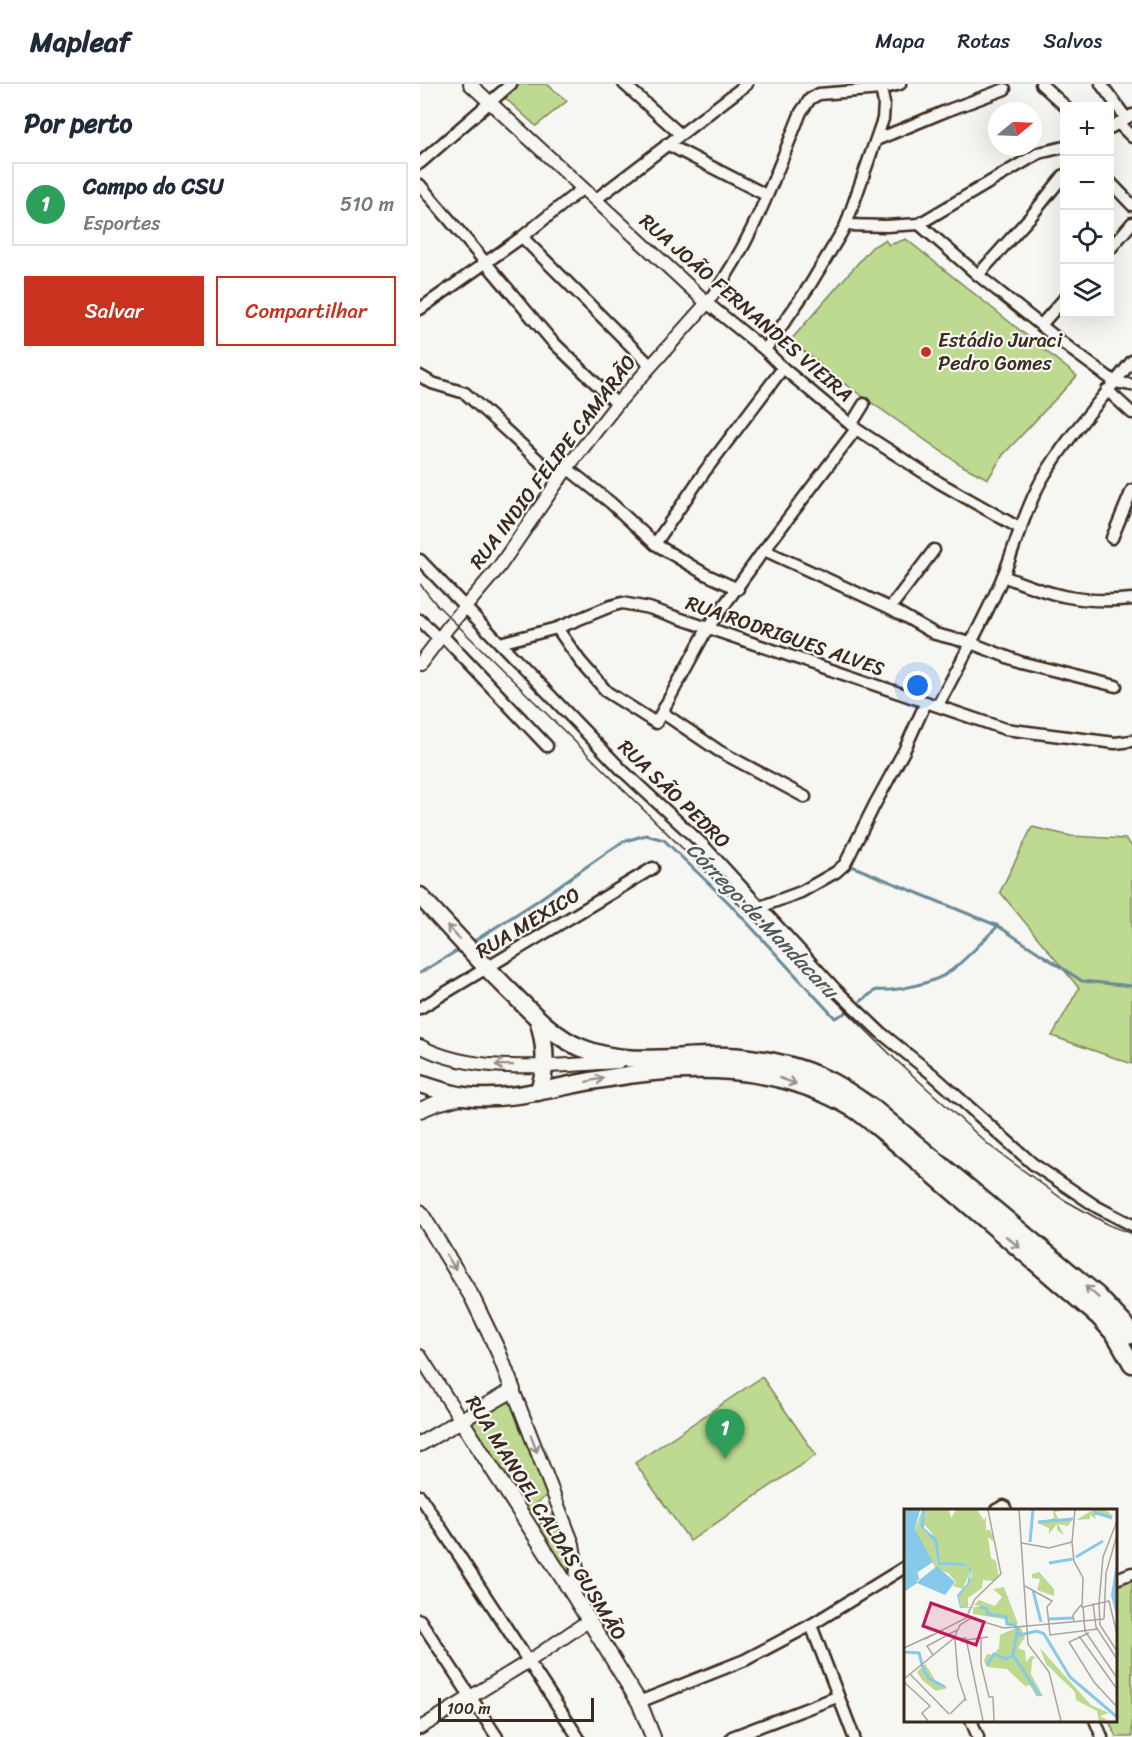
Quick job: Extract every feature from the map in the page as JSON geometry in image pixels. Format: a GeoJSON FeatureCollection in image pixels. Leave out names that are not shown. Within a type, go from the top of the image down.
{"type":"FeatureCollection","features":[{"type":"Feature","properties":{"kind":"main road"},"geometry":{"type":"LineString","coordinates":[[420,896],[487,969],[538,1019],[579,1047],[596,1054],[646,1060],[725,1056],[766,1060],[819,1075],[842,1088],[874,1109],[1097,1295],[1132,1335]]}},
{"type":"Feature","properties":{"kind":"main road"},"geometry":{"type":"LineString","coordinates":[[538,1019],[544,1046],[544,1066],[538,1092]]}},
{"type":"Feature","properties":{"kind":"main road"},"geometry":{"type":"LineString","coordinates":[[420,1110],[436,1102],[464,1096],[508,1096],[623,1076],[695,1069],[722,1069],[777,1077],[836,1100],[856,1111],[886,1134],[1079,1298],[1116,1336],[1132,1364]]}},
{"type":"Feature","properties":{"kind":"main road"},"geometry":{"type":"LineString","coordinates":[[420,1084],[464,1096]]}},
{"type":"Feature","properties":{"kind":"main road"},"geometry":{"type":"LineString","coordinates":[[420,1212],[472,1297],[498,1351],[513,1390],[420,1444]]}},
{"type":"Feature","properties":{"kind":"main road","name":"RUA MANOEL CALDAS GUSMÃO"},"geometry":{"type":"LineString","coordinates":[[460,1420],[574,1596],[639,1702],[653,1737]]}},
{"type":"Feature","properties":{"kind":"street","name":"RUA JOÃO FERNANDES VIEIRA"},"geometry":{"type":"LineString","coordinates":[[470,84],[707,303],[854,427],[940,483],[1021,529]]}},
{"type":"Feature","properties":{"kind":"street"},"geometry":{"type":"LineString","coordinates":[[420,163],[511,84]]}},
{"type":"Feature","properties":{"kind":"street"},"geometry":{"type":"LineString","coordinates":[[624,84],[680,134]]}},
{"type":"Feature","properties":{"kind":"street"},"geometry":{"type":"LineString","coordinates":[[595,200],[747,84]]}},
{"type":"Feature","properties":{"kind":"street"},"geometry":{"type":"LineString","coordinates":[[765,350],[810,285],[846,225],[883,119],[884,103],[881,89],[900,84]]}},
{"type":"Feature","properties":{"kind":"street"},"geometry":{"type":"LineString","coordinates":[[1041,84],[1061,102]]}},
{"type":"Feature","properties":{"kind":"street"},"geometry":{"type":"LineString","coordinates":[[1101,84],[1132,137]]}},
{"type":"Feature","properties":{"kind":"street","name":"RUA INDIO FELIPE CAMARÃO"},"geometry":{"type":"LineString","coordinates":[[420,664],[499,567],[567,468],[617,404],[707,303],[737,261],[752,232],[801,112],[814,96],[832,92],[881,89]]}},
{"type":"Feature","properties":{"kind":"street"},"geometry":{"type":"LineString","coordinates":[[876,140],[1005,89]]}},
{"type":"Feature","properties":{"kind":"street"},"geometry":{"type":"LineString","coordinates":[[667,144],[766,195]]}},
{"type":"Feature","properties":{"kind":"street"},"geometry":{"type":"LineString","coordinates":[[846,225],[919,224],[1039,153],[1060,148]]}},
{"type":"Feature","properties":{"kind":"street"},"geometry":{"type":"LineString","coordinates":[[978,275],[1060,181]]}},
{"type":"Feature","properties":{"kind":"street"},"geometry":{"type":"LineString","coordinates":[[420,185],[551,340],[617,404]]}},
{"type":"Feature","properties":{"kind":"street"},"geometry":{"type":"LineString","coordinates":[[1114,186],[1132,205]]}},
{"type":"Feature","properties":{"kind":"street"},"geometry":{"type":"LineString","coordinates":[[420,309],[486,264],[583,188]]}},
{"type":"Feature","properties":{"kind":"street"},"geometry":{"type":"LineString","coordinates":[[919,224],[978,275],[1115,382],[1132,385]]}},
{"type":"Feature","properties":{"kind":"street"},"geometry":{"type":"LineString","coordinates":[[1114,244],[1132,224]]}},
{"type":"Feature","properties":{"kind":"street"},"geometry":{"type":"LineString","coordinates":[[522,237],[650,365]]}},
{"type":"Feature","properties":{"kind":"street"},"geometry":{"type":"LineString","coordinates":[[1041,325],[1060,304]]}},
{"type":"Feature","properties":{"kind":"street"},"geometry":{"type":"LineString","coordinates":[[938,705],[1003,576],[1029,506],[1055,459],[1132,361]]}},
{"type":"Feature","properties":{"kind":"street"},"geometry":{"type":"LineString","coordinates":[[655,544],[705,471],[783,368]]}},
{"type":"Feature","properties":{"kind":"street"},"geometry":{"type":"LineString","coordinates":[[420,376],[432,383],[465,393],[560,480]]}},
{"type":"Feature","properties":{"kind":"street"},"geometry":{"type":"LineString","coordinates":[[1107,390],[1132,413]]}},
{"type":"Feature","properties":{"kind":"street"},"geometry":{"type":"LineString","coordinates":[[557,628],[580,661],[607,692],[656,723],[707,629],[854,427],[864,404]]}},
{"type":"Feature","properties":{"kind":"street"},"geometry":{"type":"LineString","coordinates":[[567,468],[655,544],[705,574],[738,589]]}},
{"type":"Feature","properties":{"kind":"street"},"geometry":{"type":"LineString","coordinates":[[1112,538],[1132,490]]}},
{"type":"Feature","properties":{"kind":"street"},"geometry":{"type":"LineString","coordinates":[[764,550],[890,608],[935,634],[971,643],[1020,662],[1116,686]]}},
{"type":"Feature","properties":{"kind":"street"},"geometry":{"type":"LineString","coordinates":[[890,608],[934,550]]}},
{"type":"Feature","properties":{"kind":"street","name":"RUA SÃO PEDRO"},"geometry":{"type":"LineString","coordinates":[[420,560],[622,770],[703,845],[836,990],[873,1025],[1033,1164],[1097,1207],[1132,1225]]}},
{"type":"Feature","properties":{"kind":"street"},"geometry":{"type":"LineString","coordinates":[[1003,576],[1043,592],[1076,599],[1110,601],[1132,599]]}},
{"type":"Feature","properties":{"kind":"street","name":"RUA RODRIGUES ALVES"},"geometry":{"type":"LineString","coordinates":[[500,643],[557,628],[622,603],[649,608],[1005,729],[1115,743],[1132,741]]}},
{"type":"Feature","properties":{"kind":"street"},"geometry":{"type":"LineString","coordinates":[[420,620],[440,637],[547,746]]}},
{"type":"Feature","properties":{"kind":"street"},"geometry":{"type":"LineString","coordinates":[[760,907],[801,892],[836,873],[845,864],[904,751],[926,702]]}},
{"type":"Feature","properties":{"kind":"street"},"geometry":{"type":"LineString","coordinates":[[663,713],[719,751],[805,797]]}},
{"type":"Feature","properties":{"kind":"street","name":"RUA MEXICO"},"geometry":{"type":"LineString","coordinates":[[420,1008],[654,868]]}},
{"type":"Feature","properties":{"kind":"street"},"geometry":{"type":"LineString","coordinates":[[420,1046],[436,1054],[467,1063],[544,1066],[646,1060]]}},
{"type":"Feature","properties":{"kind":"street","name":"RUA MANOEL CALDAS GUSMÃO"},"geometry":{"type":"LineString","coordinates":[[420,1356],[460,1420]]}},
{"type":"Feature","properties":{"kind":"street"},"geometry":{"type":"LineString","coordinates":[[513,1390],[573,1544],[577,1569],[574,1596]]}},
{"type":"Feature","properties":{"kind":"street"},"geometry":{"type":"LineString","coordinates":[[420,1496],[578,1737]]}},
{"type":"Feature","properties":{"kind":"street"},"geometry":{"type":"LineString","coordinates":[[639,1702],[745,1660],[811,1625],[904,1568]]}},
{"type":"Feature","properties":{"kind":"street"},"geometry":{"type":"LineString","coordinates":[[1117,1579],[1132,1573]]}},
{"type":"Feature","properties":{"kind":"street"},"geometry":{"type":"LineString","coordinates":[[420,1620],[496,1737]]}},
{"type":"Feature","properties":{"kind":"street"},"geometry":{"type":"LineString","coordinates":[[420,1728],[529,1661],[588,1621]]}},
{"type":"Feature","properties":{"kind":"street"},"geometry":{"type":"LineString","coordinates":[[811,1625],[854,1737]]}},
{"type":"Feature","properties":{"kind":"street"},"geometry":{"type":"LineString","coordinates":[[733,1737],[837,1696]]}},
{"type":"Feature","properties":{"kind":"street"},"geometry":{"type":"LineString","coordinates":[[972,1722],[978,1737]]}},
{"type":"Feature","properties":{"kind":"street"},"geometry":{"type":"LineString","coordinates":[[1096,1722],[1102,1737]]}},
{"type":"Feature","properties":{"kind":"green space"},"geometry":{"type":"Polygon","coordinates":[[[521,84],[547,84],[567,101],[536,126],[505,98],[521,84]]]}},
{"type":"Feature","properties":{"kind":"green space","name":"Estádio Juraci Pedro Gomes"},"geometry":{"type":"Polygon","coordinates":[[[906,239],[1077,376],[1003,455],[988,479],[961,465],[819,366],[820,363],[790,341],[872,247],[885,240],[889,245],[906,239]]]}},
{"type":"Feature","properties":{"kind":"green space"},"geometry":{"type":"Polygon","coordinates":[[[1032,827],[1071,836],[1125,839],[1132,846],[1132,1064],[1052,1036],[1079,988],[1000,892],[1032,827]]]}},
{"type":"Feature","properties":{"kind":"green space"},"geometry":{"type":"Polygon","coordinates":[[[762,1377],[816,1455],[690,1541],[635,1463],[762,1377]]]}},
{"type":"Feature","properties":{"kind":"green space"},"geometry":{"type":"Polygon","coordinates":[[[513,1398],[549,1494],[525,1512],[467,1422],[513,1398]]]}},
{"type":"Feature","properties":{"kind":"green space"},"geometry":{"type":"Polygon","coordinates":[[[553,1514],[567,1552],[570,1582],[536,1527],[553,1514]]]}},
{"type":"Feature","properties":{"kind":"green space"},"geometry":{"type":"Polygon","coordinates":[[[1132,1577],[1132,1737],[1116,1737],[1109,1722],[1117,1722],[1117,1584],[1132,1577]]]}},
{"type":"Feature","properties":{"kind":"waterway","name":"Córrego de Mandacaru"},"geometry":{"type":"LineString","coordinates":[[471,943],[622,842],[646,835],[664,840],[729,903],[835,1018],[847,1012]]}},
{"type":"Feature","properties":{"kind":"waterway"},"geometry":{"type":"LineString","coordinates":[[849,865],[998,926],[1082,981],[1132,986]]}},
{"type":"Feature","properties":{"kind":"waterway","name":"Córrego de Mandacaru"},"geometry":{"type":"LineString","coordinates":[[861,1001],[876,990],[914,986],[943,976],[998,926]]}},
{"type":"Feature","properties":{"kind":"waterway","name":"Córrego de Mandacaru"},"geometry":{"type":"LineString","coordinates":[[420,973],[460,949]]}},
{"type":"Feature","properties":{"kind":"tram line"},"geometry":{"type":"LineString","coordinates":[[420,584],[436,604],[896,1060],[990,1146],[1061,1198],[1109,1225],[1132,1234]]}},
{"type":"Feature","properties":{"kind":"place","name":"Estádio Juraci Pedro Gomes"},"geometry":{"type":"Point","coordinates":[926,352]}},
{"type":"Feature","properties":{"kind":"place","name":"Campo do CSU"},"geometry":{"type":"Point","coordinates":[725,1459]}}]}
